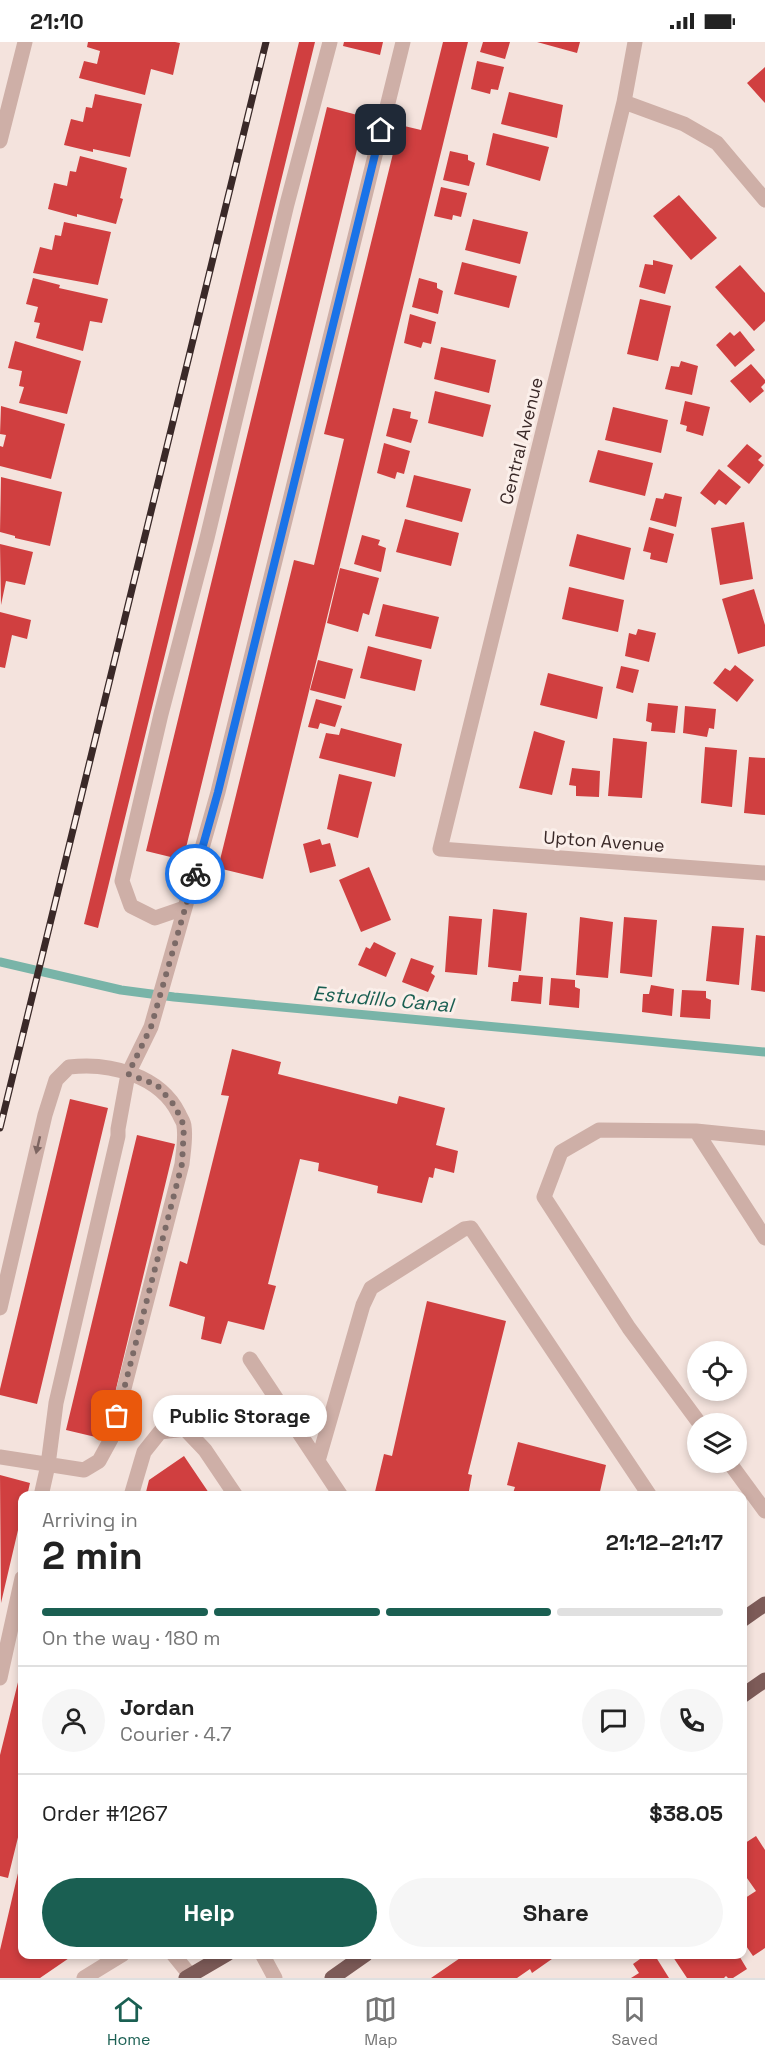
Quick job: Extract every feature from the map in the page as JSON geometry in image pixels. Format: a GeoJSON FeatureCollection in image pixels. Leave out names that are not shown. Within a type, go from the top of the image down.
{"type":"FeatureCollection","features":[{"type":"Feature","properties":{"kind":"main road"},"geometry":{"type":"LineString","coordinates":[[747,1617],[765,1604]]}},
{"type":"Feature","properties":{"kind":"main road"},"geometry":{"type":"LineString","coordinates":[[747,1693],[765,1680]]}},
{"type":"Feature","properties":{"kind":"main road"},"geometry":{"type":"LineString","coordinates":[[188,1977],[219,1959]]}},
{"type":"Feature","properties":{"kind":"main road"},"geometry":{"type":"LineString","coordinates":[[332,1978],[359,1959]]}},
{"type":"Feature","properties":{"kind":"street"},"geometry":{"type":"LineString","coordinates":[[0,141],[25,42]]}},
{"type":"Feature","properties":{"kind":"street"},"geometry":{"type":"LineString","coordinates":[[184,908],[155,918],[131,906],[122,881],[161,714],[330,42]]}},
{"type":"Feature","properties":{"kind":"street"},"geometry":{"type":"LineString","coordinates":[[42,1491],[48,1466],[56,1403],[118,1136],[128,1074],[151,1027],[218,792],[403,42]]}},
{"type":"Feature","properties":{"kind":"street","name":"Central Avenue"},"geometry":{"type":"LineString","coordinates":[[440,849],[624,102],[635,42]]}},
{"type":"Feature","properties":{"kind":"street"},"geometry":{"type":"LineString","coordinates":[[624,102],[684,124],[717,143],[765,200]]}},
{"type":"Feature","properties":{"kind":"street","name":"Upton Avenue"},"geometry":{"type":"LineString","coordinates":[[440,849],[765,873]]}},
{"type":"Feature","properties":{"kind":"street"},"geometry":{"type":"LineString","coordinates":[[0,1308],[56,1080],[69,1067],[96,1066],[128,1074],[157,1085],[175,1106],[184,1126],[182,1164],[111,1439],[99,1461],[84,1470],[0,1457]]}},
{"type":"Feature","properties":{"kind":"street"},"geometry":{"type":"LineString","coordinates":[[692,1413],[629,1328],[544,1197],[561,1152],[599,1130],[696,1131],[765,1138]]}},
{"type":"Feature","properties":{"kind":"street"},"geometry":{"type":"LineString","coordinates":[[696,1131],[765,1238]]}},
{"type":"Feature","properties":{"kind":"street"},"geometry":{"type":"LineString","coordinates":[[318,1461],[363,1305],[372,1288],[464,1229],[471,1228],[647,1491]]}},
{"type":"Feature","properties":{"kind":"street"},"geometry":{"type":"LineString","coordinates":[[250,1359],[339,1491]]}},
{"type":"Feature","properties":{"kind":"street"},"geometry":{"type":"LineString","coordinates":[[132,1491],[144,1452],[160,1432],[185,1429],[205,1450],[233,1491]]}},
{"type":"Feature","properties":{"kind":"street"},"geometry":{"type":"LineString","coordinates":[[738,1473],[762,1502]]}},
{"type":"Feature","properties":{"kind":"street"},"geometry":{"type":"LineString","coordinates":[[0,1678],[18,1596]]}},
{"type":"Feature","properties":{"kind":"street"},"geometry":{"type":"LineString","coordinates":[[84,1978],[115,1959]]}},
{"type":"Feature","properties":{"kind":"street"},"geometry":{"type":"LineString","coordinates":[[175,1959],[188,1977]]}},
{"type":"Feature","properties":{"kind":"street"},"geometry":{"type":"LineString","coordinates":[[265,1959],[275,1978]]}},
{"type":"Feature","properties":{"kind":"building"},"geometry":{"type":"Polygon","coordinates":[[[88,42],[180,43],[173,75],[151,69],[145,95],[79,78],[84,61],[97,64],[100,51],[87,47],[88,42]]]}},
{"type":"Feature","properties":{"kind":"building"},"geometry":{"type":"Polygon","coordinates":[[[299,42],[315,42],[98,928],[84,924],[299,42]]]}},
{"type":"Feature","properties":{"kind":"building"},"geometry":{"type":"Polygon","coordinates":[[[344,42],[383,42],[380,55],[343,46],[344,42]]]}},
{"type":"Feature","properties":{"kind":"building"},"geometry":{"type":"Polygon","coordinates":[[[443,42],[468,42],[263,879],[218,868],[294,560],[314,565],[344,439],[324,434],[400,125],[421,130],[443,42]]]}},
{"type":"Feature","properties":{"kind":"building"},"geometry":{"type":"Polygon","coordinates":[[[483,42],[510,42],[505,59],[480,52],[483,42]]]}},
{"type":"Feature","properties":{"kind":"building"},"geometry":{"type":"Polygon","coordinates":[[[537,42],[580,42],[577,53],[537,42]]]}},
{"type":"Feature","properties":{"kind":"building"},"geometry":{"type":"Polygon","coordinates":[[[477,61],[504,67],[498,90],[491,89],[490,94],[471,89],[477,61]]]}},
{"type":"Feature","properties":{"kind":"building"},"geometry":{"type":"Polygon","coordinates":[[[765,67],[765,103],[747,83],[765,67]]]}},
{"type":"Feature","properties":{"kind":"building"},"geometry":{"type":"Polygon","coordinates":[[[509,92],[563,105],[557,138],[501,124],[509,92]]]}},
{"type":"Feature","properties":{"kind":"building"},"geometry":{"type":"Polygon","coordinates":[[[95,94],[142,104],[130,157],[64,145],[71,119],[83,122],[86,107],[92,108],[95,94]]]}},
{"type":"Feature","properties":{"kind":"building"},"geometry":{"type":"Polygon","coordinates":[[[327,107],[365,117],[183,860],[146,851],[327,107]]]}},
{"type":"Feature","properties":{"kind":"building"},"geometry":{"type":"Polygon","coordinates":[[[493,133],[549,147],[540,181],[486,165],[493,133]]]}},
{"type":"Feature","properties":{"kind":"building"},"geometry":{"type":"Polygon","coordinates":[[[450,151],[468,155],[468,160],[475,163],[469,186],[443,180],[450,151]]]}},
{"type":"Feature","properties":{"kind":"building"},"geometry":{"type":"Polygon","coordinates":[[[80,156],[127,168],[120,198],[123,199],[116,224],[48,209],[54,183],[67,186],[70,171],[76,172],[80,156]]]}},
{"type":"Feature","properties":{"kind":"building"},"geometry":{"type":"Polygon","coordinates":[[[441,187],[467,193],[461,217],[453,215],[452,220],[434,216],[441,187]]]}},
{"type":"Feature","properties":{"kind":"building"},"geometry":{"type":"Polygon","coordinates":[[[679,195],[717,238],[691,260],[653,216],[679,195]]]}},
{"type":"Feature","properties":{"kind":"building"},"geometry":{"type":"Polygon","coordinates":[[[473,219],[528,232],[520,264],[465,250],[473,219]]]}},
{"type":"Feature","properties":{"kind":"building"},"geometry":{"type":"Polygon","coordinates":[[[64,222],[111,232],[98,285],[33,273],[40,247],[52,250],[55,235],[61,236],[64,222]]]}},
{"type":"Feature","properties":{"kind":"building"},"geometry":{"type":"Polygon","coordinates":[[[653,260],[673,265],[665,294],[639,287],[645,264],[653,265],[653,260]]]}},
{"type":"Feature","properties":{"kind":"building"},"geometry":{"type":"Polygon","coordinates":[[[462,262],[517,276],[509,308],[454,294],[462,262]]]}},
{"type":"Feature","properties":{"kind":"building"},"geometry":{"type":"Polygon","coordinates":[[[740,265],[765,293],[765,321],[754,331],[715,287],[740,265]]]}},
{"type":"Feature","properties":{"kind":"building"},"geometry":{"type":"Polygon","coordinates":[[[33,278],[60,285],[59,288],[108,299],[102,323],[90,321],[83,351],[36,338],[40,323],[34,322],[38,307],[26,304],[33,278]]]}},
{"type":"Feature","properties":{"kind":"building"},"geometry":{"type":"Polygon","coordinates":[[[419,278],[437,283],[437,288],[443,291],[438,314],[412,307],[419,278]]]}},
{"type":"Feature","properties":{"kind":"building"},"geometry":{"type":"Polygon","coordinates":[[[640,299],[671,306],[658,361],[627,354],[640,299]]]}},
{"type":"Feature","properties":{"kind":"building"},"geometry":{"type":"Polygon","coordinates":[[[410,314],[436,322],[431,344],[423,342],[421,348],[404,343],[410,314]]]}},
{"type":"Feature","properties":{"kind":"building"},"geometry":{"type":"Polygon","coordinates":[[[740,331],[755,350],[735,367],[716,345],[730,332],[734,336],[740,331]]]}},
{"type":"Feature","properties":{"kind":"building"},"geometry":{"type":"Polygon","coordinates":[[[15,341],[81,361],[67,414],[19,403],[24,387],[19,386],[22,371],[8,368],[15,341]]]}},
{"type":"Feature","properties":{"kind":"building"},"geometry":{"type":"Polygon","coordinates":[[[441,347],[496,360],[489,393],[434,379],[441,347]]]}},
{"type":"Feature","properties":{"kind":"building"},"geometry":{"type":"Polygon","coordinates":[[[681,361],[698,366],[692,395],[665,389],[671,366],[679,367],[681,361]]]}},
{"type":"Feature","properties":{"kind":"building"},"geometry":{"type":"Polygon","coordinates":[[[751,364],[765,383],[761,387],[764,391],[750,403],[730,381],[751,364]]]}},
{"type":"Feature","properties":{"kind":"building"},"geometry":{"type":"Polygon","coordinates":[[[435,391],[491,405],[483,437],[428,423],[435,391]]]}},
{"type":"Feature","properties":{"kind":"building"},"geometry":{"type":"Polygon","coordinates":[[[685,401],[710,407],[703,436],[686,431],[687,426],[680,424],[685,401]]]}},
{"type":"Feature","properties":{"kind":"building"},"geometry":{"type":"Polygon","coordinates":[[[1,406],[65,424],[51,479],[0,466],[0,446],[3,447],[6,435],[0,434],[1,406]]]}},
{"type":"Feature","properties":{"kind":"building"},"geometry":{"type":"Polygon","coordinates":[[[613,407],[668,420],[661,453],[605,440],[613,407]]]}},
{"type":"Feature","properties":{"kind":"building"},"geometry":{"type":"Polygon","coordinates":[[[393,408],[411,412],[410,418],[418,420],[411,443],[386,436],[393,408]]]}},
{"type":"Feature","properties":{"kind":"building"},"geometry":{"type":"Polygon","coordinates":[[[384,443],[410,451],[404,474],[397,472],[395,479],[377,473],[384,443]]]}},
{"type":"Feature","properties":{"kind":"building"},"geometry":{"type":"Polygon","coordinates":[[[747,444],[762,456],[758,460],[764,465],[749,484],[727,466],[747,444]]]}},
{"type":"Feature","properties":{"kind":"building"},"geometry":{"type":"Polygon","coordinates":[[[598,450],[653,463],[645,496],[589,482],[598,450]]]}},
{"type":"Feature","properties":{"kind":"building"},"geometry":{"type":"Polygon","coordinates":[[[719,469],[741,487],[726,505],[719,500],[715,505],[700,493],[719,469]]]}},
{"type":"Feature","properties":{"kind":"building"},"geometry":{"type":"Polygon","coordinates":[[[414,475],[471,489],[462,522],[406,507],[414,475]]]}},
{"type":"Feature","properties":{"kind":"building"},"geometry":{"type":"Polygon","coordinates":[[[1,477],[62,492],[50,546],[0,532],[1,477]]]}},
{"type":"Feature","properties":{"kind":"building"},"geometry":{"type":"Polygon","coordinates":[[[665,493],[682,497],[676,527],[650,520],[656,498],[663,499],[665,493]]]}},
{"type":"Feature","properties":{"kind":"building"},"geometry":{"type":"Polygon","coordinates":[[[405,519],[459,533],[451,566],[396,552],[405,519]]]}},
{"type":"Feature","properties":{"kind":"building"},"geometry":{"type":"Polygon","coordinates":[[[744,522],[753,579],[720,585],[711,528],[744,522]]]}},
{"type":"Feature","properties":{"kind":"building"},"geometry":{"type":"Polygon","coordinates":[[[649,527],[674,534],[667,563],[650,559],[651,553],[643,551],[649,527]]]}},
{"type":"Feature","properties":{"kind":"building"},"geometry":{"type":"Polygon","coordinates":[[[577,534],[631,548],[624,580],[569,566],[577,534]]]}},
{"type":"Feature","properties":{"kind":"building"},"geometry":{"type":"Polygon","coordinates":[[[362,535],[380,540],[378,545],[386,548],[381,572],[354,564],[362,535]]]}},
{"type":"Feature","properties":{"kind":"building"},"geometry":{"type":"Polygon","coordinates":[[[0,544],[33,552],[25,585],[6,581],[1,605],[0,544]]]}},
{"type":"Feature","properties":{"kind":"building"},"geometry":{"type":"Polygon","coordinates":[[[340,568],[379,578],[369,615],[363,613],[358,632],[327,623],[340,568]]]}},
{"type":"Feature","properties":{"kind":"building"},"geometry":{"type":"Polygon","coordinates":[[[569,587],[624,600],[618,632],[562,619],[569,587]]]}},
{"type":"Feature","properties":{"kind":"building"},"geometry":{"type":"Polygon","coordinates":[[[754,589],[765,625],[765,646],[738,654],[722,599],[754,589]]]}},
{"type":"Feature","properties":{"kind":"building"},"geometry":{"type":"Polygon","coordinates":[[[383,604],[439,617],[431,649],[375,636],[383,604]]]}},
{"type":"Feature","properties":{"kind":"building"},"geometry":{"type":"Polygon","coordinates":[[[0,612],[31,620],[27,639],[12,635],[5,668],[0,667],[0,612]]]}},
{"type":"Feature","properties":{"kind":"building"},"geometry":{"type":"Polygon","coordinates":[[[638,629],[656,633],[649,662],[625,656],[629,633],[636,635],[638,629]]]}},
{"type":"Feature","properties":{"kind":"building"},"geometry":{"type":"Polygon","coordinates":[[[368,646],[422,660],[415,691],[360,678],[368,646]]]}},
{"type":"Feature","properties":{"kind":"building"},"geometry":{"type":"Polygon","coordinates":[[[318,660],[353,669],[345,699],[310,690],[318,660]]]}},
{"type":"Feature","properties":{"kind":"building"},"geometry":{"type":"Polygon","coordinates":[[[735,665],[754,680],[737,702],[713,683],[725,668],[730,671],[735,665]]]}},
{"type":"Feature","properties":{"kind":"building"},"geometry":{"type":"Polygon","coordinates":[[[621,666],[639,670],[633,693],[616,688],[621,666]]]}},
{"type":"Feature","properties":{"kind":"building"},"geometry":{"type":"Polygon","coordinates":[[[548,673],[603,687],[597,719],[540,705],[548,673]]]}},
{"type":"Feature","properties":{"kind":"building"},"geometry":{"type":"Polygon","coordinates":[[[316,699],[342,706],[335,727],[320,723],[318,729],[308,727],[316,699]]]}},
{"type":"Feature","properties":{"kind":"building"},"geometry":{"type":"Polygon","coordinates":[[[648,703],[678,706],[675,733],[651,731],[652,723],[646,721],[648,703]]]}},
{"type":"Feature","properties":{"kind":"building"},"geometry":{"type":"Polygon","coordinates":[[[685,706],[716,709],[714,729],[709,728],[707,737],[683,733],[685,706]]]}},
{"type":"Feature","properties":{"kind":"building"},"geometry":{"type":"Polygon","coordinates":[[[341,728],[402,744],[395,777],[319,758],[326,733],[339,735],[341,728]]]}},
{"type":"Feature","properties":{"kind":"building"},"geometry":{"type":"Polygon","coordinates":[[[534,731],[565,741],[552,795],[519,788],[534,731]]]}},
{"type":"Feature","properties":{"kind":"building"},"geometry":{"type":"Polygon","coordinates":[[[613,738],[647,742],[642,798],[608,796],[613,738]]]}},
{"type":"Feature","properties":{"kind":"building"},"geometry":{"type":"Polygon","coordinates":[[[705,747],[737,750],[732,807],[701,803],[705,747]]]}},
{"type":"Feature","properties":{"kind":"building"},"geometry":{"type":"Polygon","coordinates":[[[749,757],[765,758],[765,815],[744,813],[749,757]]]}},
{"type":"Feature","properties":{"kind":"building"},"geometry":{"type":"Polygon","coordinates":[[[572,768],[600,771],[599,797],[576,796],[576,786],[569,785],[572,768]]]}},
{"type":"Feature","properties":{"kind":"building"},"geometry":{"type":"Polygon","coordinates":[[[339,774],[372,782],[358,838],[327,829],[339,774]]]}},
{"type":"Feature","properties":{"kind":"building"},"geometry":{"type":"Polygon","coordinates":[[[320,839],[322,845],[330,843],[336,866],[310,873],[303,844],[320,839]]]}},
{"type":"Feature","properties":{"kind":"building"},"geometry":{"type":"Polygon","coordinates":[[[369,867],[391,920],[361,932],[339,880],[369,867]]]}},
{"type":"Feature","properties":{"kind":"building"},"geometry":{"type":"Polygon","coordinates":[[[493,909],[527,913],[521,971],[488,967],[493,909]]]}},
{"type":"Feature","properties":{"kind":"building"},"geometry":{"type":"Polygon","coordinates":[[[449,916],[482,919],[477,975],[445,972],[449,916]]]}},
{"type":"Feature","properties":{"kind":"building"},"geometry":{"type":"Polygon","coordinates":[[[580,917],[613,922],[608,978],[576,975],[580,917]]]}},
{"type":"Feature","properties":{"kind":"building"},"geometry":{"type":"Polygon","coordinates":[[[624,917],[657,920],[652,977],[620,973],[624,917]]]}},
{"type":"Feature","properties":{"kind":"building"},"geometry":{"type":"Polygon","coordinates":[[[712,926],[744,928],[739,985],[706,981],[712,926]]]}},
{"type":"Feature","properties":{"kind":"building"},"geometry":{"type":"Polygon","coordinates":[[[756,935],[765,936],[765,992],[751,990],[756,935]]]}},
{"type":"Feature","properties":{"kind":"building"},"geometry":{"type":"Polygon","coordinates":[[[374,942],[396,953],[386,977],[358,965],[366,947],[370,949],[374,942]]]}},
{"type":"Feature","properties":{"kind":"building"},"geometry":{"type":"Polygon","coordinates":[[[411,958],[434,966],[431,973],[435,976],[428,992],[402,982],[411,958]]]}},
{"type":"Feature","properties":{"kind":"building"},"geometry":{"type":"Polygon","coordinates":[[[519,975],[543,977],[541,1004],[511,1001],[513,982],[518,982],[519,975]]]}},
{"type":"Feature","properties":{"kind":"building"},"geometry":{"type":"Polygon","coordinates":[[[551,978],[575,980],[575,987],[580,989],[579,1008],[549,1005],[551,978]]]}},
{"type":"Feature","properties":{"kind":"building"},"geometry":{"type":"Polygon","coordinates":[[[651,985],[674,989],[672,1016],[642,1012],[643,994],[649,994],[651,985]]]}},
{"type":"Feature","properties":{"kind":"building"},"geometry":{"type":"Polygon","coordinates":[[[682,990],[706,991],[706,998],[711,1000],[710,1019],[680,1017],[682,990]]]}},
{"type":"Feature","properties":{"kind":"building"},"geometry":{"type":"Polygon","coordinates":[[[232,1049],[281,1062],[278,1074],[397,1104],[399,1096],[445,1108],[436,1145],[458,1151],[454,1173],[435,1168],[433,1178],[429,1177],[422,1203],[377,1193],[378,1186],[318,1171],[319,1163],[300,1159],[268,1284],[276,1286],[264,1330],[228,1321],[221,1344],[201,1339],[205,1317],[169,1306],[180,1261],[187,1264],[229,1096],[221,1095],[232,1049]]]}},
{"type":"Feature","properties":{"kind":"building"},"geometry":{"type":"Polygon","coordinates":[[[70,1099],[108,1108],[37,1404],[0,1395],[0,1389],[70,1099]]]}},
{"type":"Feature","properties":{"kind":"building"},"geometry":{"type":"Polygon","coordinates":[[[137,1135],[175,1144],[104,1439],[66,1430],[137,1135]]]}},
{"type":"Feature","properties":{"kind":"building"},"geometry":{"type":"Polygon","coordinates":[[[427,1301],[506,1321],[468,1474],[472,1475],[469,1491],[375,1491],[384,1454],[392,1456],[427,1301]]]}},
{"type":"Feature","properties":{"kind":"building"},"geometry":{"type":"Polygon","coordinates":[[[518,1442],[606,1465],[600,1491],[514,1491],[515,1487],[507,1485],[518,1442]]]}},
{"type":"Feature","properties":{"kind":"building"},"geometry":{"type":"Polygon","coordinates":[[[184,1456],[208,1491],[146,1491],[149,1480],[184,1456]]]}},
{"type":"Feature","properties":{"kind":"building"},"geometry":{"type":"Polygon","coordinates":[[[0,1475],[30,1483],[28,1491],[18,1491],[18,1530],[1,1603],[0,1475]]]}},
{"type":"Feature","properties":{"kind":"building"},"geometry":{"type":"Polygon","coordinates":[[[18,1682],[18,1837],[8,1878],[0,1876],[0,1755],[18,1682]]]}},
{"type":"Feature","properties":{"kind":"building"},"geometry":{"type":"Polygon","coordinates":[[[756,1836],[765,1850],[765,1948],[753,1956],[747,1947],[747,1897],[756,1891],[747,1878],[747,1842],[756,1836]]]}},
{"type":"Feature","properties":{"kind":"building"},"geometry":{"type":"Polygon","coordinates":[[[18,1873],[18,1959],[68,1959],[40,1978],[0,1978],[0,1950],[18,1873]]]}},
{"type":"Feature","properties":{"kind":"building"},"geometry":{"type":"Polygon","coordinates":[[[459,1959],[552,1959],[532,1973],[530,1969],[517,1978],[431,1978],[459,1959]]]}},
{"type":"Feature","properties":{"kind":"building"},"geometry":{"type":"Polygon","coordinates":[[[640,1959],[657,1959],[669,1978],[631,1978],[639,1973],[633,1964],[640,1959]]]}},
{"type":"Feature","properties":{"kind":"building"},"geometry":{"type":"Polygon","coordinates":[[[674,1959],[741,1959],[747,1969],[733,1978],[726,1976],[724,1978],[687,1978],[674,1959]]]}},
{"type":"Feature","properties":{"kind":"waterway","name":"Estudillo Canal"},"geometry":{"type":"LineString","coordinates":[[0,962],[121,990],[174,997],[765,1052]]}},
{"type":"Feature","properties":{"kind":"railway"},"geometry":{"type":"LineString","coordinates":[[0,1128],[266,42]]}},
{"type":"Feature","properties":{"kind":"way so far"},"geometry":{"type":"LineString","coordinates":[[117,1416],[182,1164],[184,1126],[175,1106],[157,1085],[128,1074],[151,1027],[195,874]]}},
{"type":"Feature","properties":{"kind":"place","name":"Public Storage"},"geometry":{"type":"Point","coordinates":[117,1416]}},
{"type":"Feature","properties":{"kind":"route"},"geometry":{"type":"LineString","coordinates":[[195,874],[218,792],[381,130]]}}]}
